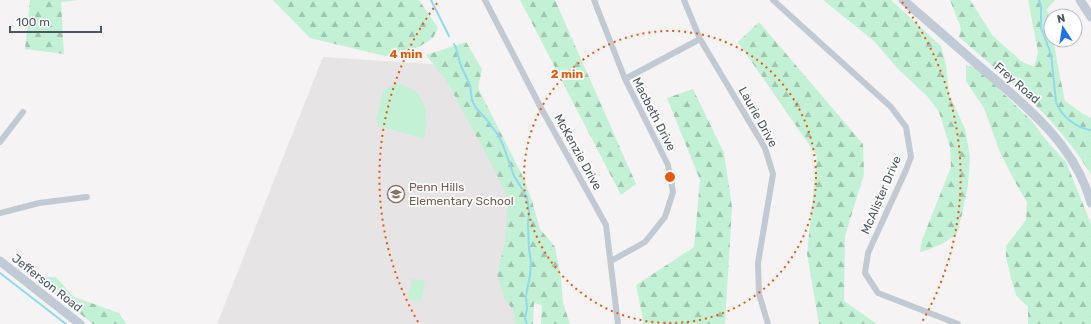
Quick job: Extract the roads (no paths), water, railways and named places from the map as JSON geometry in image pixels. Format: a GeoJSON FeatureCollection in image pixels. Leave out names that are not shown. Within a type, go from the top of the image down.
{"type":"FeatureCollection","features":[{"type":"Feature","properties":{"kind":"street","name":"McKenzie Drive"},"geometry":{"type":"LineString","coordinates":[[485,0],[541,108],[606,225],[618,324]]}},
{"type":"Feature","properties":{"kind":"street","name":"Macbeth Drive"},"geometry":{"type":"LineString","coordinates":[[594,0],[625,79],[668,165],[673,192],[665,217],[645,242],[611,262]]}},
{"type":"Feature","properties":{"kind":"street","name":"Laurie Drive"},"geometry":{"type":"LineString","coordinates":[[684,0],[700,39],[765,148],[773,174],[758,263],[760,294],[768,324]]}},
{"type":"Feature","properties":{"kind":"street","name":"McAlister Drive"},"geometry":{"type":"LineString","coordinates":[[773,0],[891,106],[906,127],[911,156],[868,253],[865,273],[878,293],[958,324]]}},
{"type":"Feature","properties":{"kind":"street","name":"Frey Road"},"geometry":{"type":"LineString","coordinates":[[903,0],[1022,102],[1044,124],[1056,138],[1078,171],[1087,189],[1091,203]]}},
{"type":"Feature","properties":{"kind":"street"},"geometry":{"type":"LineString","coordinates":[[1080,0],[1091,18]]}},
{"type":"Feature","properties":{"kind":"street"},"geometry":{"type":"LineString","coordinates":[[625,79],[700,39]]}},
{"type":"Feature","properties":{"kind":"street"},"geometry":{"type":"LineString","coordinates":[[0,142],[23,112]]}},
{"type":"Feature","properties":{"kind":"street"},"geometry":{"type":"LineString","coordinates":[[0,213],[45,202],[87,197]]}},
{"type":"Feature","properties":{"kind":"street","name":"Jefferson Road"},"geometry":{"type":"LineString","coordinates":[[0,261],[80,324]]}},
{"type":"Feature","properties":{"kind":"waterway"},"geometry":{"type":"LineString","coordinates":[[431,0],[449,36]]}},
{"type":"Feature","properties":{"kind":"waterway"},"geometry":{"type":"LineString","coordinates":[[1039,0],[1041,6],[1041,28],[1051,54],[1056,102],[1061,112],[1065,116],[1080,127],[1091,130]]}},
{"type":"Feature","properties":{"kind":"waterway"},"geometry":{"type":"LineString","coordinates":[[454,44],[461,66],[470,85],[472,100],[476,108],[498,135],[514,176],[527,197],[531,263],[526,296],[527,309],[525,318],[527,324]]}},
{"type":"Feature","properties":{"kind":"waterway"},"geometry":{"type":"LineString","coordinates":[[0,273],[66,324]]}},
{"type":"Feature","properties":{"kind":"place","name":"Penn Hills Elementary School"},"geometry":{"type":"Point","coordinates":[396,194]}}]}
